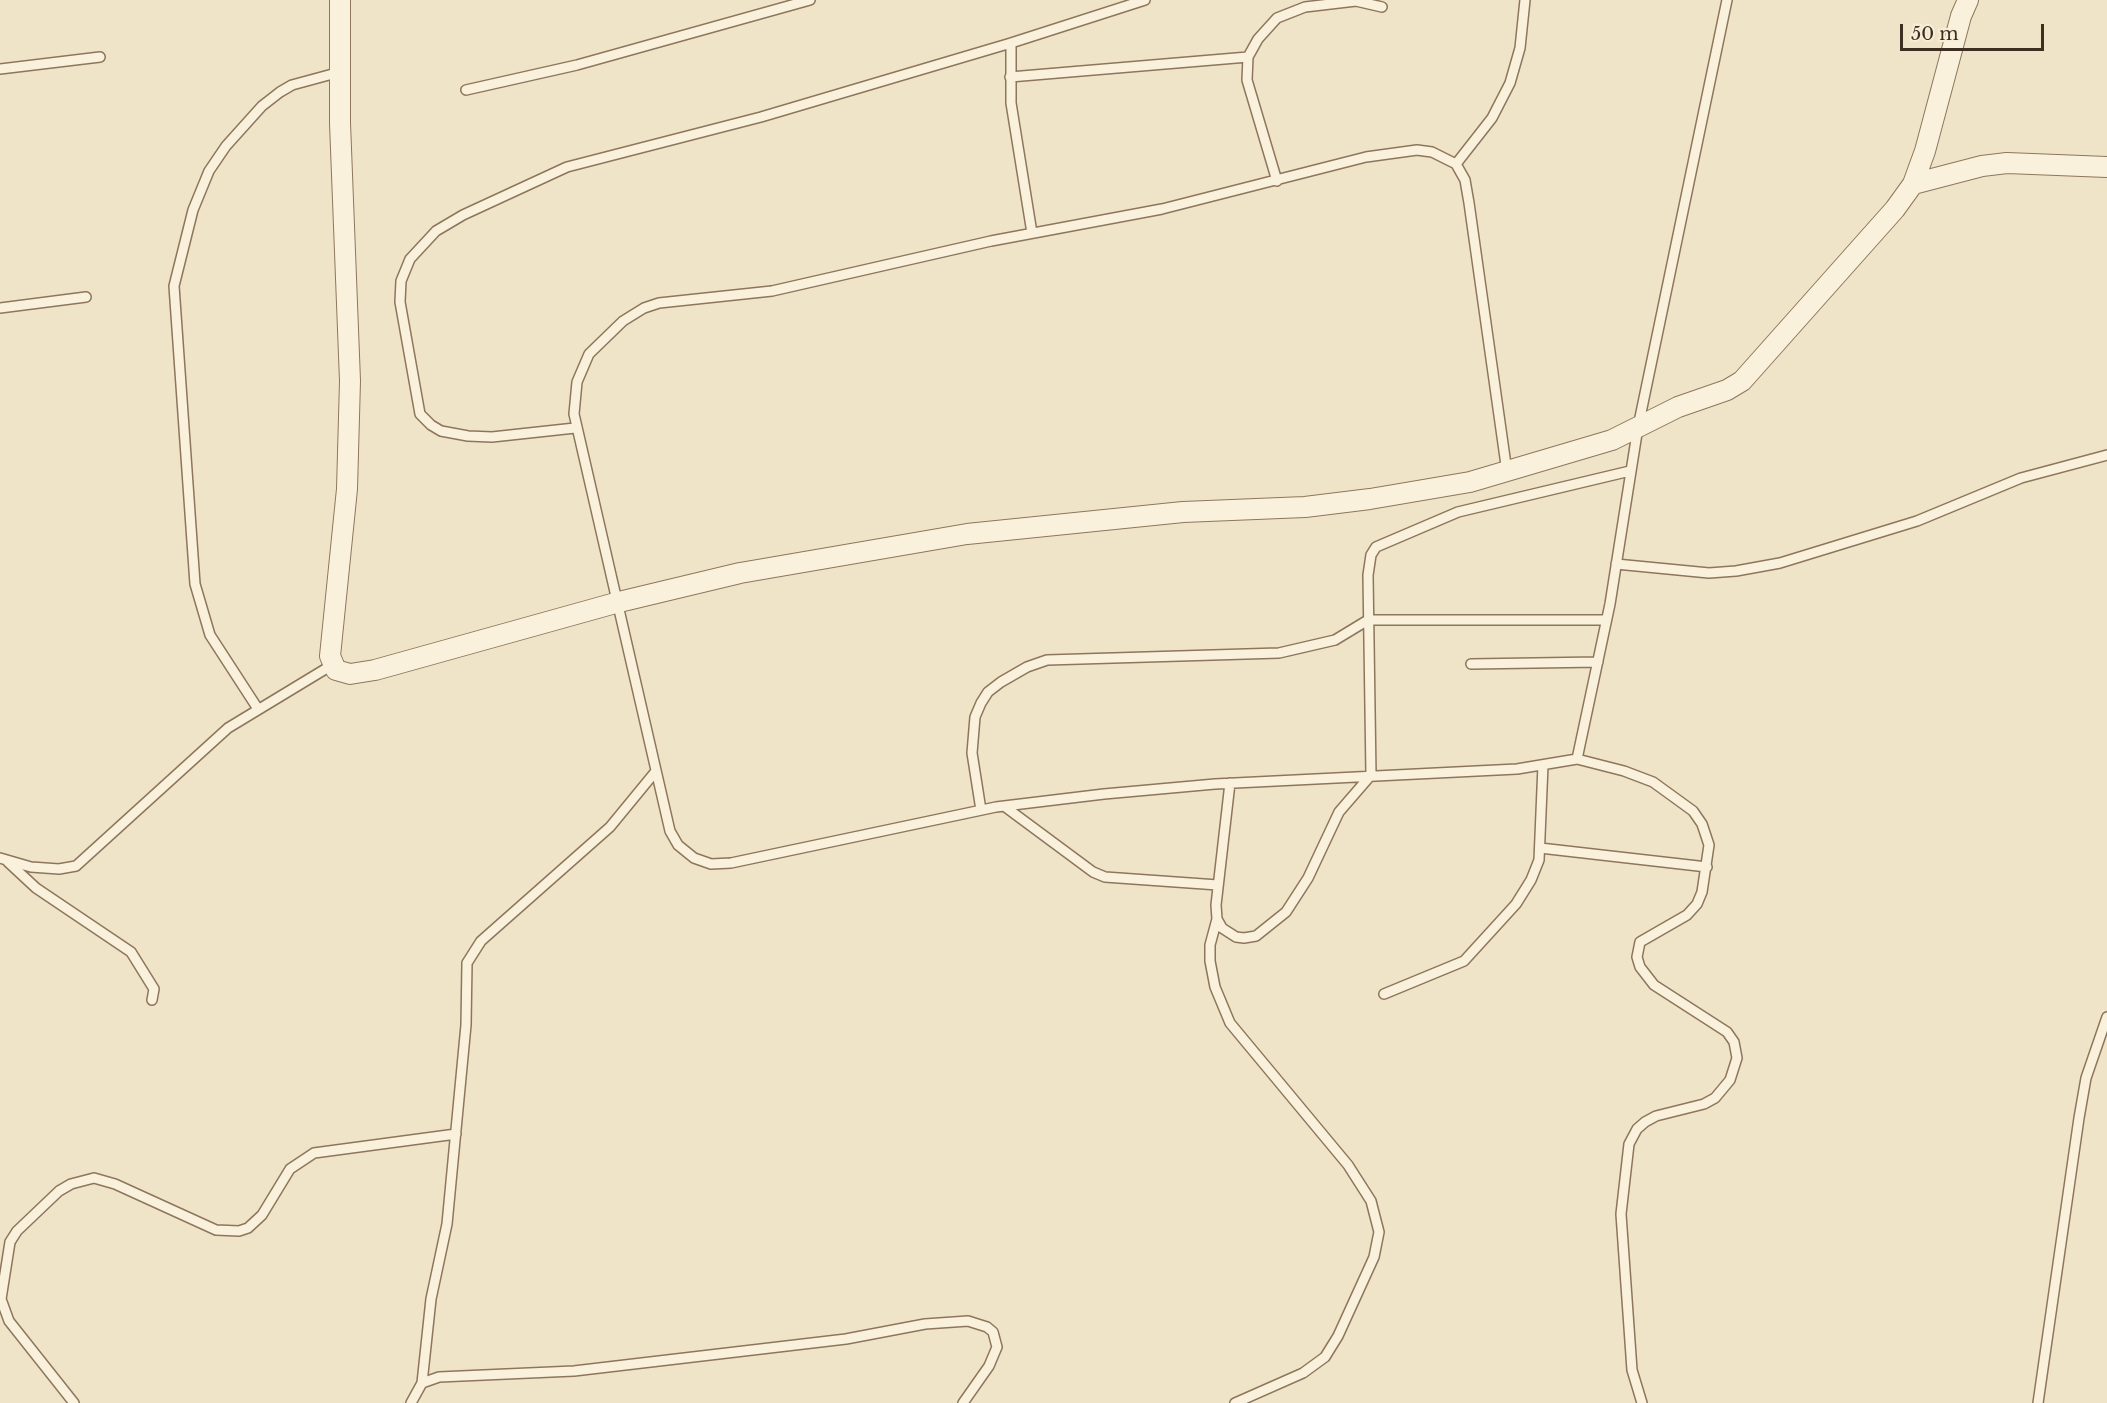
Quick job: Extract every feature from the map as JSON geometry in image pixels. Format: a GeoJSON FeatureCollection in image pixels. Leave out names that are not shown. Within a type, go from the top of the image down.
{"type":"FeatureCollection","features":[{"type":"Feature","properties":{"kind":"street"},"geometry":{"type":"LineString","coordinates":[[340,0],[340,72],[350,381],[347,489],[330,656],[332,665],[342,673],[375,670],[619,602],[740,573],[967,534],[1183,512],[1305,507],[1370,499],[1470,482],[1612,440],[1678,407],[1727,390],[1742,381],[1887,218],[1913,184],[1925,151],[1961,16],[1968,0]]}},
{"type":"Feature","properties":{"kind":"street"},"geometry":{"type":"LineString","coordinates":[[1913,184],[1982,166],[2007,163],[2107,167]]}},
{"type":"Feature","properties":{"kind":"lane"},"geometry":{"type":"LineString","coordinates":[[466,90],[577,65],[810,0]]}},
{"type":"Feature","properties":{"kind":"lane"},"geometry":{"type":"LineString","coordinates":[[575,428],[492,437],[468,436],[441,430],[431,425],[420,414],[400,302],[401,281],[410,259],[436,231],[472,210],[567,167],[761,117],[1011,43],[1145,0]]}},
{"type":"Feature","properties":{"kind":"lane"},"geometry":{"type":"LineString","coordinates":[[1456,164],[1492,118],[1510,83],[1520,48],[1525,0]]}},
{"type":"Feature","properties":{"kind":"lane"},"geometry":{"type":"LineString","coordinates":[[1577,759],[1606,620],[1638,427],[1727,0]]}},
{"type":"Feature","properties":{"kind":"lane"},"geometry":{"type":"LineString","coordinates":[[1277,181],[1247,80],[1248,57],[1265,28],[1290,12],[1338,1],[1356,1],[1382,8]]}},
{"type":"Feature","properties":{"kind":"lane"},"geometry":{"type":"LineString","coordinates":[[1011,43],[1011,103],[1032,233]]}},
{"type":"Feature","properties":{"kind":"lane"},"geometry":{"type":"LineString","coordinates":[[0,69],[100,57]]}},
{"type":"Feature","properties":{"kind":"lane"},"geometry":{"type":"LineString","coordinates":[[1010,77],[1248,57]]}},
{"type":"Feature","properties":{"kind":"lane"},"geometry":{"type":"LineString","coordinates":[[258,709],[210,635],[195,584],[174,286],[193,210],[209,171],[226,146],[262,106],[280,92],[292,85],[340,72]]}},
{"type":"Feature","properties":{"kind":"lane"},"geometry":{"type":"LineString","coordinates":[[1507,472],[1465,180],[1456,164],[1432,152],[1403,151],[1366,157],[1162,209],[1032,233],[772,291],[659,303],[644,308],[605,336],[589,354],[575,392],[575,428],[619,602],[670,831],[678,845],[694,858],[711,864],[731,863],[981,810],[1104,794],[1230,783],[1518,769],[1577,759],[1624,771],[1653,782],[1693,811],[1707,834],[1709,845],[1707,867],[1697,904],[1687,915],[1640,942],[1638,948],[1640,968],[1654,985],[1726,1032],[1737,1051],[1730,1080],[1715,1098],[1704,1104],[1656,1116],[1637,1129],[1629,1144],[1621,1214],[1632,1370],[1642,1403]]}},
{"type":"Feature","properties":{"kind":"lane"},"geometry":{"type":"LineString","coordinates":[[0,308],[86,297]]}},
{"type":"Feature","properties":{"kind":"lane"},"geometry":{"type":"LineString","coordinates":[[1616,564],[1709,573],[1780,563],[1917,520],[2021,478],[2107,455]]}},
{"type":"Feature","properties":{"kind":"lane"},"geometry":{"type":"LineString","coordinates":[[1217,919],[1228,933],[1244,938],[1256,936],[1275,922],[1297,898],[1340,812],[1371,775],[1369,564],[1376,547],[1384,541],[1458,512],[1630,471]]}},
{"type":"Feature","properties":{"kind":"lane"},"geometry":{"type":"LineString","coordinates":[[981,810],[972,753],[975,717],[988,692],[1027,667],[1047,660],[1279,652],[1335,640],[1368,620],[1606,620]]}},
{"type":"Feature","properties":{"kind":"lane"},"geometry":{"type":"LineString","coordinates":[[1471,664],[1598,662]]}},
{"type":"Feature","properties":{"kind":"lane"},"geometry":{"type":"LineString","coordinates":[[3,859],[59,869],[76,866],[219,736],[258,709],[332,665]]}},
{"type":"Feature","properties":{"kind":"lane"},"geometry":{"type":"LineString","coordinates":[[1384,994],[1458,965],[1471,956],[1516,904],[1532,880],[1540,848],[1543,765]]}},
{"type":"Feature","properties":{"kind":"lane"},"geometry":{"type":"LineString","coordinates":[[411,1403],[422,1383],[428,1316],[447,1224],[466,1025],[466,973],[471,954],[481,941],[603,834],[656,771]]}},
{"type":"Feature","properties":{"kind":"lane"},"geometry":{"type":"LineString","coordinates":[[1230,783],[1218,885],[1217,919],[1210,945],[1210,961],[1215,987],[1230,1023],[1348,1165],[1371,1201],[1379,1232],[1374,1257],[1338,1336],[1325,1357],[1303,1373],[1235,1403]]}},
{"type":"Feature","properties":{"kind":"lane"},"geometry":{"type":"LineString","coordinates":[[1005,806],[1093,872],[1106,877],[1218,885]]}},
{"type":"Feature","properties":{"kind":"lane"},"geometry":{"type":"LineString","coordinates":[[1540,848],[1707,867]]}},
{"type":"Feature","properties":{"kind":"lane"},"geometry":{"type":"LineString","coordinates":[[3,859],[36,888],[131,952],[154,989],[152,1000]]}},
{"type":"Feature","properties":{"kind":"lane"},"geometry":{"type":"LineString","coordinates":[[2038,1403],[2086,1078],[2107,1017]]}},
{"type":"Feature","properties":{"kind":"lane"},"geometry":{"type":"LineString","coordinates":[[74,1403],[9,1321],[1,1299],[4,1266],[10,1242],[17,1231],[59,1191],[83,1180],[94,1178],[115,1184],[216,1230],[239,1231],[248,1228],[262,1215],[290,1169],[314,1153],[456,1134]]}},
{"type":"Feature","properties":{"kind":"lane"},"geometry":{"type":"LineString","coordinates":[[422,1383],[439,1377],[574,1371],[846,1339],[925,1324],[968,1321],[987,1327],[993,1332],[997,1347],[989,1366],[963,1403]]}}]}
